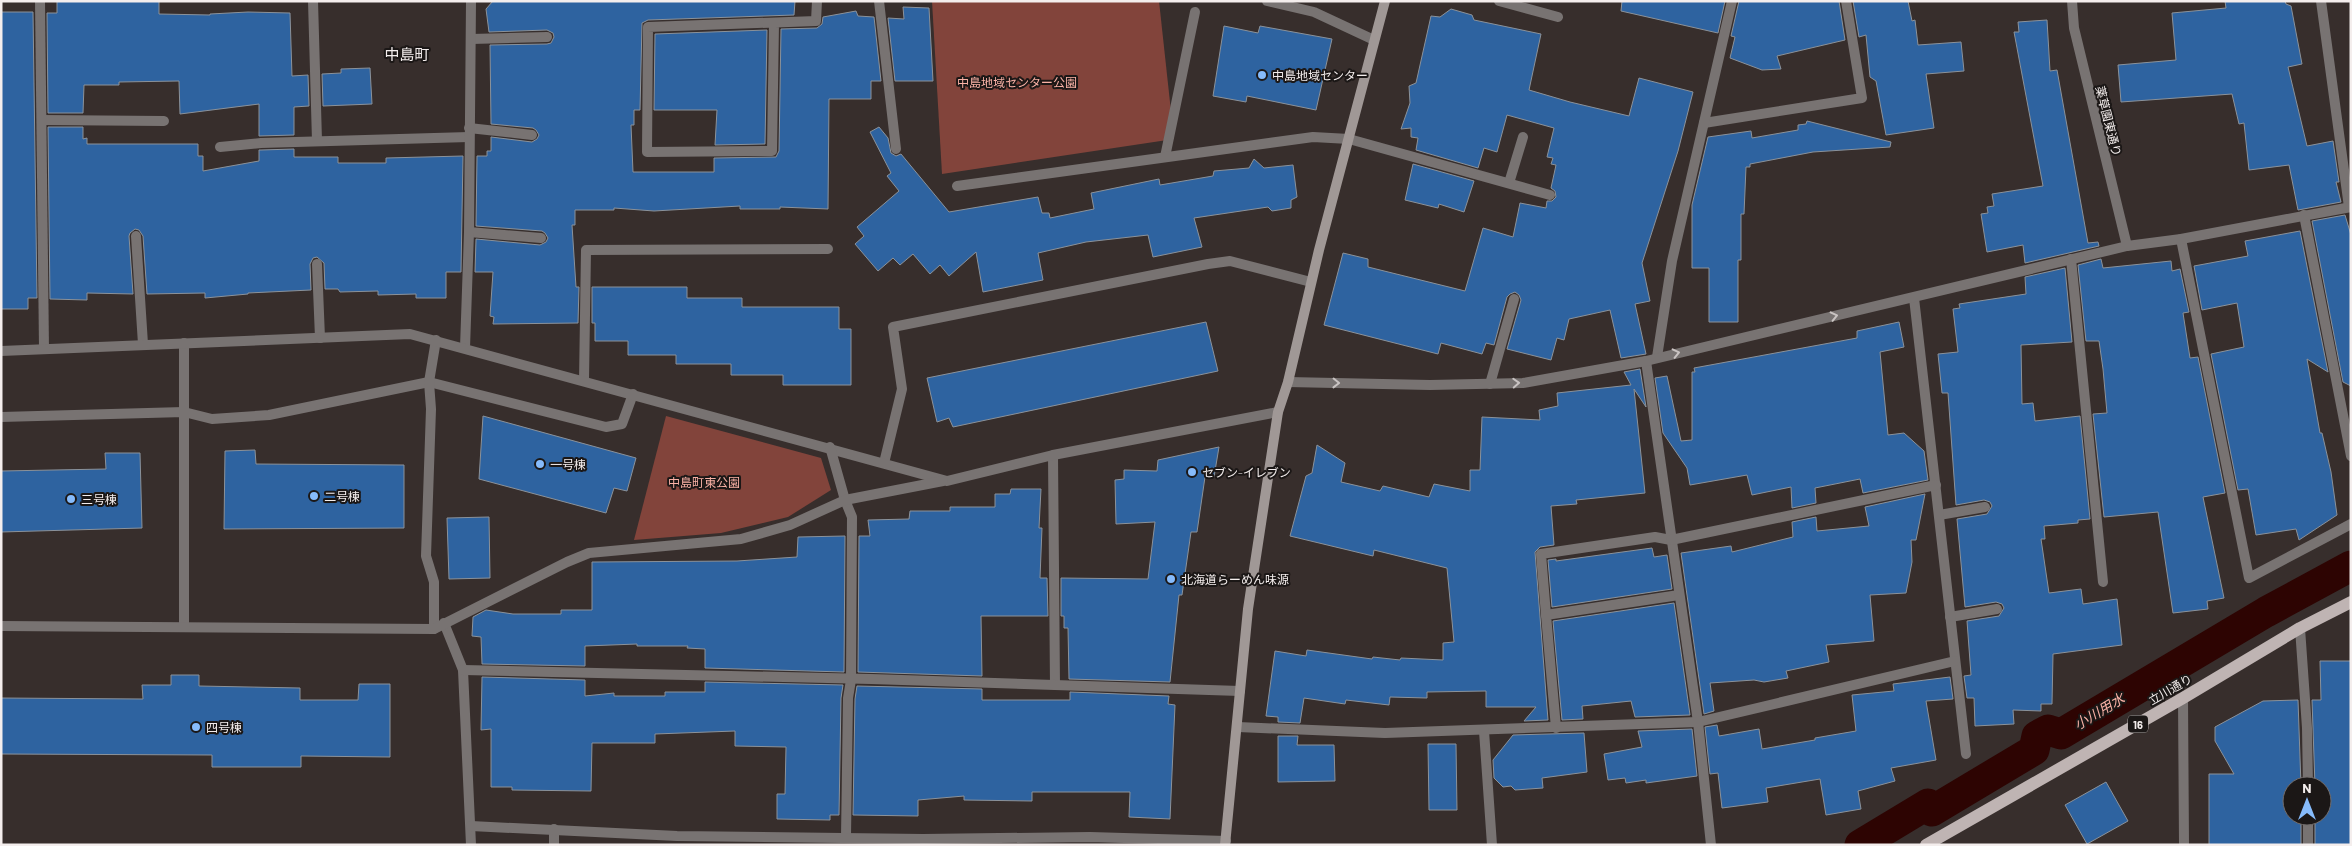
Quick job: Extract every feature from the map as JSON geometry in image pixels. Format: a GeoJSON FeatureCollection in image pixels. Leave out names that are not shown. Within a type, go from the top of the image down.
{"type":"FeatureCollection","features":[{"type":"Feature","properties":{"kind":"main road"},"geometry":{"type":"LineString","coordinates":[[1225,843],[1238,727],[1248,609],[1278,412],[1288,382],[1311,282],[1385,1]]}},
{"type":"Feature","properties":{"kind":"main road","name":"立川通り"},"geometry":{"type":"LineString","coordinates":[[1926,845],[2183,698],[2300,628],[2351,602]]}},
{"type":"Feature","properties":{"kind":"street"},"geometry":{"type":"LineString","coordinates":[[40,1],[44,349]]}},
{"type":"Feature","properties":{"kind":"street"},"geometry":{"type":"LineString","coordinates":[[313,1],[317,142]]}},
{"type":"Feature","properties":{"kind":"street"},"geometry":{"type":"LineString","coordinates":[[465,348],[469,232],[471,1]]}},
{"type":"Feature","properties":{"kind":"street"},"geometry":{"type":"LineString","coordinates":[[774,24],[772,151],[647,152],[648,27],[816,22],[817,1]]}},
{"type":"Feature","properties":{"kind":"street"},"geometry":{"type":"LineString","coordinates":[[880,1],[896,149]]}},
{"type":"Feature","properties":{"kind":"street"},"geometry":{"type":"LineString","coordinates":[[1267,1],[1314,12],[1374,40]]}},
{"type":"Feature","properties":{"kind":"street"},"geometry":{"type":"LineString","coordinates":[[1499,1],[1558,17]]}},
{"type":"Feature","properties":{"kind":"street"},"geometry":{"type":"LineString","coordinates":[[1657,357],[1672,261],[1732,1]]}},
{"type":"Feature","properties":{"kind":"street"},"geometry":{"type":"LineString","coordinates":[[1704,123],[1862,98],[1846,1]]}},
{"type":"Feature","properties":{"kind":"street","name":"薬草園東通り"},"geometry":{"type":"LineString","coordinates":[[2072,1],[2074,28],[2127,246]]}},
{"type":"Feature","properties":{"kind":"street"},"geometry":{"type":"LineString","coordinates":[[1288,382],[1430,385],[1523,383],[1646,361],[2127,246],[2181,239],[2350,207],[2321,1]]}},
{"type":"Feature","properties":{"kind":"street"},"geometry":{"type":"LineString","coordinates":[[1165,157],[1195,12]]}},
{"type":"Feature","properties":{"kind":"street"},"geometry":{"type":"LineString","coordinates":[[471,39],[547,37]]}},
{"type":"Feature","properties":{"kind":"street"},"geometry":{"type":"LineString","coordinates":[[42,120],[164,121]]}},
{"type":"Feature","properties":{"kind":"street"},"geometry":{"type":"LineString","coordinates":[[220,147],[261,143],[317,142],[469,132],[532,135]]}},
{"type":"Feature","properties":{"kind":"street"},"geometry":{"type":"LineString","coordinates":[[957,186],[1313,137],[1349,139],[1550,195]]}},
{"type":"Feature","properties":{"kind":"street"},"geometry":{"type":"LineString","coordinates":[[1509,183],[1523,137]]}},
{"type":"Feature","properties":{"kind":"street"},"geometry":{"type":"LineString","coordinates":[[2304,215],[2351,456]]}},
{"type":"Feature","properties":{"kind":"street"},"geometry":{"type":"LineString","coordinates":[[469,232],[540,238]]}},
{"type":"Feature","properties":{"kind":"street"},"geometry":{"type":"LineString","coordinates":[[136,236],[143,344]]}},
{"type":"Feature","properties":{"kind":"street"},"geometry":{"type":"LineString","coordinates":[[2181,239],[2249,578],[2351,524]]}},
{"type":"Feature","properties":{"kind":"street"},"geometry":{"type":"LineString","coordinates":[[584,381],[586,250],[828,249]]}},
{"type":"Feature","properties":{"kind":"street"},"geometry":{"type":"LineString","coordinates":[[2071,259],[2103,582]]}},
{"type":"Feature","properties":{"kind":"street"},"geometry":{"type":"LineString","coordinates":[[884,463],[902,389],[893,327],[1230,261],[1311,282]]}},
{"type":"Feature","properties":{"kind":"street"},"geometry":{"type":"LineString","coordinates":[[317,264],[320,338]]}},
{"type":"Feature","properties":{"kind":"street"},"geometry":{"type":"LineString","coordinates":[[1914,298],[1966,754]]}},
{"type":"Feature","properties":{"kind":"street"},"geometry":{"type":"LineString","coordinates":[[1490,384],[1514,299]]}},
{"type":"Feature","properties":{"kind":"street"},"geometry":{"type":"LineString","coordinates":[[1,351],[410,334],[947,481]]}},
{"type":"Feature","properties":{"kind":"street"},"geometry":{"type":"LineString","coordinates":[[434,629],[434,582],[426,556],[431,409],[429,382],[436,340]]}},
{"type":"Feature","properties":{"kind":"street"},"geometry":{"type":"LineString","coordinates":[[184,343],[184,627]]}},
{"type":"Feature","properties":{"kind":"street"},"geometry":{"type":"LineString","coordinates":[[1646,361],[1698,722],[1711,845]]}},
{"type":"Feature","properties":{"kind":"street"},"geometry":{"type":"LineString","coordinates":[[1,417],[184,412],[212,419],[269,415],[429,382],[606,427],[622,424],[633,394]]}},
{"type":"Feature","properties":{"kind":"street"},"geometry":{"type":"LineString","coordinates":[[1,626],[434,629],[567,562],[589,553],[741,538],[790,525],[845,500],[947,481],[1053,455],[1278,412]]}},
{"type":"Feature","properties":{"kind":"street"},"geometry":{"type":"LineString","coordinates":[[830,448],[845,500],[852,517],[851,680],[848,698],[846,837]]}},
{"type":"Feature","properties":{"kind":"street"},"geometry":{"type":"LineString","coordinates":[[1053,455],[1055,685]]}},
{"type":"Feature","properties":{"kind":"street"},"geometry":{"type":"LineString","coordinates":[[1556,728],[1541,554],[1655,537],[1671,540],[1936,485]]}},
{"type":"Feature","properties":{"kind":"street"},"geometry":{"type":"LineString","coordinates":[[1939,514],[1986,507]]}},
{"type":"Feature","properties":{"kind":"street"},"geometry":{"type":"LineString","coordinates":[[1546,615],[1679,595]]}},
{"type":"Feature","properties":{"kind":"street"},"geometry":{"type":"LineString","coordinates":[[1950,617],[1997,609]]}},
{"type":"Feature","properties":{"kind":"street"},"geometry":{"type":"LineString","coordinates":[[444,623],[463,670],[471,845]]}},
{"type":"Feature","properties":{"kind":"street"},"geometry":{"type":"LineString","coordinates":[[2300,628],[2307,728],[2308,776]]}},
{"type":"Feature","properties":{"kind":"street"},"geometry":{"type":"LineString","coordinates":[[1238,727],[1385,733],[1698,722],[1955,661]]}},
{"type":"Feature","properties":{"kind":"street"},"geometry":{"type":"LineString","coordinates":[[463,670],[1240,691]]}},
{"type":"Feature","properties":{"kind":"street"},"geometry":{"type":"LineString","coordinates":[[2183,698],[2184,845]]}},
{"type":"Feature","properties":{"kind":"street"},"geometry":{"type":"LineString","coordinates":[[1484,731],[1492,845]]}},
{"type":"Feature","properties":{"kind":"street"},"geometry":{"type":"LineString","coordinates":[[471,826],[554,829],[677,840],[846,837],[923,839],[1090,837],[1225,843]]}},
{"type":"Feature","properties":{"kind":"street"},"geometry":{"type":"LineString","coordinates":[[2308,826],[2308,845]]}},
{"type":"Feature","properties":{"kind":"street"},"geometry":{"type":"LineString","coordinates":[[554,829],[554,845]]}},
{"type":"Feature","properties":{"kind":"green space","name":"中島地域センター公園"},"geometry":{"type":"Polygon","coordinates":[[[932,1],[1159,1],[1174,139],[942,174],[932,1]]]}},
{"type":"Feature","properties":{"kind":"green space","name":"中島町東公園"},"geometry":{"type":"Polygon","coordinates":[[[666,416],[821,458],[831,490],[788,517],[721,533],[634,540],[666,416]]]}},
{"type":"Feature","properties":{"kind":"building"},"geometry":{"type":"Polygon","coordinates":[[[57,1],[159,1],[159,14],[290,13],[292,76],[308,75],[309,106],[294,107],[294,135],[259,136],[259,104],[180,114],[179,81],[119,82],[119,85],[84,85],[83,113],[48,113],[47,13],[57,13],[57,1]]]}},
{"type":"Feature","properties":{"kind":"building"},"geometry":{"type":"Polygon","coordinates":[[[493,1],[795,1],[794,15],[648,20],[642,23],[640,110],[634,110],[634,125],[631,125],[633,172],[714,172],[714,158],[776,157],[779,151],[781,29],[817,28],[822,24],[823,17],[856,11],[858,16],[874,17],[881,81],[871,81],[871,99],[829,99],[828,209],[780,207],[780,209],[740,209],[740,206],[654,211],[614,208],[614,210],[575,210],[575,225],[572,225],[576,287],[579,287],[578,323],[493,324],[494,317],[490,316],[493,272],[475,272],[476,239],[540,245],[546,242],[548,238],[542,231],[476,226],[477,156],[487,156],[487,151],[491,151],[491,137],[532,142],[539,135],[533,128],[491,124],[490,45],[547,44],[551,43],[554,37],[553,33],[547,30],[489,32],[486,9],[493,1]]]}},
{"type":"Feature","properties":{"kind":"building"},"geometry":{"type":"Polygon","coordinates":[[[1622,1],[1725,1],[1718,33],[1621,11],[1622,1]]]}},
{"type":"Feature","properties":{"kind":"building"},"geometry":{"type":"Polygon","coordinates":[[[1739,1],[1839,1],[1845,40],[1777,56],[1781,69],[1762,70],[1730,58],[1735,37],[1731,36],[1739,1]]]}},
{"type":"Feature","properties":{"kind":"building"},"geometry":{"type":"Polygon","coordinates":[[[1853,1],[1908,1],[1912,21],[1915,20],[1918,45],[1961,42],[1964,71],[1926,74],[1934,128],[1886,135],[1876,81],[1870,77],[1866,35],[1859,37],[1853,1]]]}},
{"type":"Feature","properties":{"kind":"building"},"geometry":{"type":"Polygon","coordinates":[[[2225,1],[2285,1],[2286,4],[2291,6],[2302,64],[2288,67],[2307,146],[2333,141],[2339,182],[2336,182],[2341,202],[2298,210],[2289,165],[2249,170],[2244,123],[2239,124],[2232,94],[2121,102],[2118,65],[2176,60],[2172,13],[2226,8],[2225,1]]]}},
{"type":"Feature","properties":{"kind":"building"},"geometry":{"type":"Polygon","coordinates":[[[903,7],[929,8],[933,81],[895,81],[888,18],[904,19],[903,7]]]}},
{"type":"Feature","properties":{"kind":"building"},"geometry":{"type":"Polygon","coordinates":[[[1451,9],[1472,15],[1474,20],[1541,34],[1529,90],[1629,116],[1639,78],[1693,92],[1678,151],[1642,263],[1650,301],[1635,304],[1646,354],[1621,358],[1610,310],[1569,319],[1564,340],[1557,338],[1551,360],[1507,349],[1521,300],[1515,292],[1507,297],[1494,345],[1486,343],[1482,354],[1441,343],[1438,354],[1324,325],[1343,253],[1368,259],[1368,267],[1465,291],[1483,228],[1513,237],[1520,203],[1546,208],[1547,201],[1552,201],[1556,197],[1555,191],[1551,188],[1556,165],[1551,164],[1553,158],[1547,157],[1554,128],[1507,115],[1497,152],[1484,148],[1478,168],[1416,150],[1418,138],[1411,137],[1411,128],[1401,129],[1410,103],[1409,86],[1416,83],[1431,16],[1440,17],[1451,9]]]}},
{"type":"Feature","properties":{"kind":"building"},"geometry":{"type":"Polygon","coordinates":[[[1,12],[33,12],[37,298],[28,298],[28,309],[1,309],[1,12]]]}},
{"type":"Feature","properties":{"kind":"building"},"geometry":{"type":"Polygon","coordinates":[[[2047,20],[2050,71],[2057,70],[2088,243],[2098,242],[2099,246],[2025,263],[2023,245],[1987,252],[1981,214],[1988,213],[1987,207],[1994,206],[1992,194],[2043,186],[2014,32],[2019,32],[2018,22],[2047,20]]]}},
{"type":"Feature","properties":{"kind":"building","name":"中島地域センター"},"geometry":{"type":"Polygon","coordinates":[[[1224,26],[1258,33],[1260,26],[1332,39],[1316,110],[1247,96],[1246,102],[1213,96],[1224,26]]]}},
{"type":"Feature","properties":{"kind":"building"},"geometry":{"type":"Polygon","coordinates":[[[767,30],[765,144],[715,145],[717,110],[654,110],[655,34],[767,30]]]}},
{"type":"Feature","properties":{"kind":"building"},"geometry":{"type":"Polygon","coordinates":[[[370,68],[372,104],[323,106],[322,74],[341,73],[341,69],[370,68]]]}},
{"type":"Feature","properties":{"kind":"building"},"geometry":{"type":"Polygon","coordinates":[[[1807,121],[1891,142],[1890,147],[1813,152],[1750,164],[1750,167],[1746,167],[1744,214],[1741,214],[1741,260],[1738,260],[1738,322],[1709,322],[1709,268],[1692,268],[1692,205],[1708,137],[1751,131],[1752,138],[1798,130],[1798,125],[1806,124],[1807,121]]]}},
{"type":"Feature","properties":{"kind":"building"},"geometry":{"type":"Polygon","coordinates":[[[48,127],[83,127],[83,139],[87,138],[87,144],[198,144],[198,156],[203,156],[203,171],[259,161],[259,150],[294,149],[294,157],[338,157],[338,163],[386,163],[386,158],[463,156],[461,272],[446,272],[446,298],[416,298],[416,294],[378,295],[378,291],[340,292],[338,289],[325,289],[324,263],[317,257],[313,258],[310,264],[311,290],[248,293],[205,298],[205,293],[147,294],[143,236],[139,230],[135,229],[129,236],[133,294],[87,293],[87,300],[50,299],[48,127]]]}},
{"type":"Feature","properties":{"kind":"building"},"geometry":{"type":"Polygon","coordinates":[[[879,127],[888,138],[891,153],[896,156],[901,154],[949,212],[1038,197],[1042,213],[1049,213],[1050,218],[1094,209],[1091,193],[1159,179],[1160,185],[1213,176],[1214,171],[1249,168],[1254,159],[1264,168],[1293,165],[1297,197],[1291,200],[1291,208],[1272,211],[1268,207],[1194,218],[1202,247],[1153,257],[1148,235],[1086,242],[1038,253],[1043,280],[983,292],[976,252],[949,276],[940,265],[930,274],[913,254],[900,265],[893,258],[878,271],[855,244],[864,236],[857,227],[899,191],[887,176],[891,173],[870,132],[879,127]]]}},
{"type":"Feature","properties":{"kind":"building"},"geometry":{"type":"Polygon","coordinates":[[[1413,164],[1474,181],[1464,212],[1439,204],[1438,208],[1405,200],[1413,164]]]}},
{"type":"Feature","properties":{"kind":"building"},"geometry":{"type":"Polygon","coordinates":[[[2345,215],[2351,235],[2351,386],[2343,382],[2312,221],[2345,215]]]}},
{"type":"Feature","properties":{"kind":"building"},"geometry":{"type":"Polygon","coordinates":[[[2300,231],[2328,372],[2307,359],[2320,433],[2322,433],[2331,472],[2337,515],[2299,540],[2296,529],[2256,535],[2248,489],[2238,490],[2211,354],[2244,347],[2237,303],[2202,310],[2194,266],[2248,256],[2245,241],[2300,231]]]}},
{"type":"Feature","properties":{"kind":"building"},"geometry":{"type":"Polygon","coordinates":[[[2101,259],[2103,268],[2171,261],[2172,271],[2180,269],[2189,312],[2183,313],[2190,358],[2198,357],[2225,493],[2203,497],[2224,598],[2207,601],[2208,609],[2173,613],[2158,512],[2104,517],[2093,414],[2107,413],[2103,369],[2099,341],[2086,341],[2078,265],[2101,259]]]}},
{"type":"Feature","properties":{"kind":"building"},"geometry":{"type":"Polygon","coordinates":[[[2065,268],[2072,342],[2021,345],[2022,404],[2033,403],[2035,421],[2080,416],[2090,519],[2078,520],[2078,523],[2044,526],[2045,539],[2041,539],[2049,593],[2081,589],[2083,604],[2117,599],[2122,645],[2053,654],[2052,704],[2041,704],[2041,711],[2013,710],[2014,724],[1975,726],[1974,698],[1967,698],[1964,676],[1971,675],[1967,621],[1999,616],[2004,608],[2002,604],[1996,602],[1965,607],[1957,519],[1987,514],[1992,506],[1990,502],[1984,500],[1956,505],[1948,393],[1942,393],[1938,354],[1958,352],[1953,309],[1960,308],[1959,304],[2026,294],[2025,277],[2065,268]]]}},
{"type":"Feature","properties":{"kind":"building"},"geometry":{"type":"Polygon","coordinates":[[[592,287],[687,287],[687,298],[742,298],[742,307],[839,307],[839,329],[851,329],[851,385],[783,385],[783,375],[731,375],[731,364],[676,364],[676,355],[628,355],[628,341],[595,341],[595,323],[592,323],[592,287]]]}},
{"type":"Feature","properties":{"kind":"building"},"geometry":{"type":"Polygon","coordinates":[[[1206,322],[1218,371],[953,427],[949,418],[937,422],[927,378],[1206,322]]]}},
{"type":"Feature","properties":{"kind":"building"},"geometry":{"type":"Polygon","coordinates":[[[1899,322],[1904,347],[1880,352],[1888,435],[1904,433],[1924,451],[1928,480],[1863,493],[1860,479],[1815,488],[1816,503],[1792,508],[1791,487],[1752,495],[1747,475],[1690,485],[1687,468],[1663,433],[1655,378],[1667,376],[1681,441],[1692,440],[1692,372],[1695,372],[1694,368],[1857,338],[1857,331],[1899,322]]]}},
{"type":"Feature","properties":{"kind":"building"},"geometry":{"type":"Polygon","coordinates":[[[1640,369],[1646,407],[1634,389],[1645,493],[1576,500],[1577,504],[1551,506],[1554,545],[1540,547],[1535,552],[1548,720],[1524,721],[1536,707],[1486,707],[1486,691],[1427,692],[1427,698],[1390,697],[1389,705],[1346,700],[1345,704],[1304,698],[1300,723],[1278,722],[1278,717],[1266,716],[1275,651],[1306,656],[1307,650],[1372,659],[1373,657],[1400,660],[1401,658],[1443,660],[1443,643],[1454,642],[1447,568],[1374,550],[1373,556],[1290,536],[1306,476],[1312,473],[1317,445],[1345,463],[1341,482],[1380,491],[1383,486],[1429,497],[1434,484],[1470,491],[1470,470],[1480,470],[1482,417],[1540,420],[1539,410],[1558,406],[1557,393],[1631,385],[1624,372],[1640,369]]]}},
{"type":"Feature","properties":{"kind":"building","name":"一号棟"},"geometry":{"type":"Polygon","coordinates":[[[483,416],[636,458],[627,491],[614,488],[606,513],[479,479],[483,416]]]}},
{"type":"Feature","properties":{"kind":"building"},"geometry":{"type":"Polygon","coordinates":[[[1219,447],[1214,477],[1205,477],[1197,532],[1191,532],[1182,595],[1179,595],[1170,682],[1069,679],[1068,628],[1064,628],[1064,616],[1061,616],[1061,578],[1148,579],[1155,522],[1116,524],[1115,480],[1124,479],[1124,470],[1157,471],[1158,460],[1219,447]]]}},
{"type":"Feature","properties":{"kind":"building","name":"二号棟"},"geometry":{"type":"Polygon","coordinates":[[[255,450],[256,464],[404,465],[404,528],[224,529],[225,451],[255,450]]]}},
{"type":"Feature","properties":{"kind":"building","name":"三号棟"},"geometry":{"type":"Polygon","coordinates":[[[105,453],[140,453],[142,528],[1,532],[1,471],[106,469],[105,453]]]}},
{"type":"Feature","properties":{"kind":"building"},"geometry":{"type":"Polygon","coordinates":[[[1011,489],[1041,489],[1039,528],[1042,528],[1040,578],[1047,578],[1048,616],[981,616],[982,676],[858,672],[859,536],[870,536],[868,520],[909,519],[910,511],[950,511],[950,507],[995,507],[995,494],[1010,494],[1011,489]]]}},
{"type":"Feature","properties":{"kind":"building"},"geometry":{"type":"Polygon","coordinates":[[[1925,494],[1916,540],[1911,540],[1912,562],[1906,593],[1870,595],[1874,641],[1826,645],[1829,662],[1786,671],[1788,678],[1764,682],[1754,680],[1710,683],[1714,711],[1704,714],[1681,553],[1731,546],[1732,552],[1793,537],[1792,522],[1816,517],[1817,531],[1869,526],[1865,507],[1925,494]]]}},
{"type":"Feature","properties":{"kind":"building"},"geometry":{"type":"Polygon","coordinates":[[[489,517],[490,578],[449,579],[447,518],[489,517]]]}},
{"type":"Feature","properties":{"kind":"building"},"geometry":{"type":"Polygon","coordinates":[[[845,536],[844,672],[705,668],[705,649],[687,648],[688,646],[637,646],[637,644],[585,646],[585,666],[482,664],[481,637],[472,636],[473,617],[486,610],[513,614],[561,614],[561,610],[592,610],[592,562],[737,561],[797,557],[798,537],[845,536]]]}},
{"type":"Feature","properties":{"kind":"building"},"geometry":{"type":"Polygon","coordinates":[[[1652,548],[1654,557],[1667,555],[1672,589],[1552,607],[1548,560],[1556,559],[1556,561],[1652,548]]]}},
{"type":"Feature","properties":{"kind":"building"},"geometry":{"type":"Polygon","coordinates":[[[1674,603],[1690,715],[1635,717],[1631,701],[1582,706],[1583,719],[1562,720],[1553,621],[1674,603]]]}},
{"type":"Feature","properties":{"kind":"building"},"geometry":{"type":"Polygon","coordinates":[[[2320,661],[2351,661],[2351,845],[2315,845],[2315,826],[2332,826],[2332,776],[2315,776],[2312,700],[2321,700],[2320,661]]]}},
{"type":"Feature","properties":{"kind":"building","name":"四号棟"},"geometry":{"type":"Polygon","coordinates":[[[171,675],[199,675],[199,686],[300,688],[300,700],[358,700],[359,684],[390,684],[390,757],[301,756],[301,767],[212,767],[212,755],[1,754],[1,698],[143,699],[142,685],[171,685],[171,675]]]}},
{"type":"Feature","properties":{"kind":"building"},"geometry":{"type":"Polygon","coordinates":[[[482,677],[585,680],[585,696],[614,693],[614,696],[665,696],[665,692],[705,692],[705,682],[843,685],[841,698],[839,815],[830,815],[830,820],[777,819],[777,794],[785,794],[786,747],[735,746],[735,731],[655,734],[655,743],[592,743],[591,791],[512,790],[512,787],[491,787],[491,729],[481,730],[482,677]]]}},
{"type":"Feature","properties":{"kind":"building"},"geometry":{"type":"Polygon","coordinates":[[[1950,677],[1953,699],[1926,701],[1936,760],[1891,768],[1895,781],[1858,791],[1861,809],[1826,815],[1820,779],[1766,788],[1768,802],[1722,808],[1718,773],[1710,774],[1705,727],[1717,725],[1719,736],[1759,729],[1762,749],[1815,740],[1815,738],[1856,731],[1852,695],[1894,691],[1893,684],[1950,677]]]}},
{"type":"Feature","properties":{"kind":"building"},"geometry":{"type":"Polygon","coordinates":[[[857,686],[982,689],[982,700],[1070,700],[1070,692],[1169,696],[1168,704],[1175,705],[1170,819],[1129,817],[1130,792],[1032,792],[1032,801],[964,800],[964,796],[918,800],[918,816],[853,815],[855,699],[857,686]]]}},
{"type":"Feature","properties":{"kind":"building"},"geometry":{"type":"Polygon","coordinates":[[[2298,700],[2301,776],[2282,776],[2282,826],[2301,826],[2301,845],[2209,845],[2209,774],[2234,774],[2215,741],[2215,727],[2263,701],[2298,700]]]}},
{"type":"Feature","properties":{"kind":"building"},"geometry":{"type":"Polygon","coordinates":[[[1692,729],[1697,776],[1646,783],[1646,780],[1626,783],[1625,778],[1608,780],[1604,754],[1642,747],[1638,731],[1692,729]]]}},
{"type":"Feature","properties":{"kind":"building"},"geometry":{"type":"Polygon","coordinates":[[[1584,733],[1587,772],[1542,778],[1543,788],[1515,790],[1511,786],[1503,787],[1494,778],[1493,760],[1513,735],[1584,733]]]}},
{"type":"Feature","properties":{"kind":"building"},"geometry":{"type":"Polygon","coordinates":[[[1278,736],[1298,736],[1297,745],[1334,745],[1335,781],[1278,782],[1278,736]]]}},
{"type":"Feature","properties":{"kind":"building"},"geometry":{"type":"Polygon","coordinates":[[[1428,744],[1456,744],[1457,810],[1429,810],[1428,744]]]}},
{"type":"Feature","properties":{"kind":"building"},"geometry":{"type":"Polygon","coordinates":[[[2106,782],[2128,821],[2087,844],[2065,805],[2106,782]]]}},
{"type":"Feature","properties":{"kind":"waterway","name":"小川用水"},"geometry":{"type":"LineString","coordinates":[[1860,845],[1928,804],[1932,811],[2034,750],[2037,736],[2048,730],[2061,734],[2266,612],[2351,566]]}},
{"type":"Feature","properties":{"kind":"place","name":"中島地域センター"},"geometry":{"type":"Point","coordinates":[1262,75]}},
{"type":"Feature","properties":{"kind":"place","name":"一号棟"},"geometry":{"type":"Point","coordinates":[540,464]}},
{"type":"Feature","properties":{"kind":"place","name":"セブン-イレブン"},"geometry":{"type":"Point","coordinates":[1192,472]}},
{"type":"Feature","properties":{"kind":"place","name":"二号棟"},"geometry":{"type":"Point","coordinates":[314,496]}},
{"type":"Feature","properties":{"kind":"place","name":"三号棟"},"geometry":{"type":"Point","coordinates":[71,499]}},
{"type":"Feature","properties":{"kind":"place","name":"北海道らーめん味源"},"geometry":{"type":"Point","coordinates":[1171,579]}},
{"type":"Feature","properties":{"kind":"place","name":"四号棟"},"geometry":{"type":"Point","coordinates":[196,727]}},
{"type":"Feature","properties":{"kind":"district","name":"中島町"},"geometry":{"type":"Point","coordinates":[407,54]}}]}
